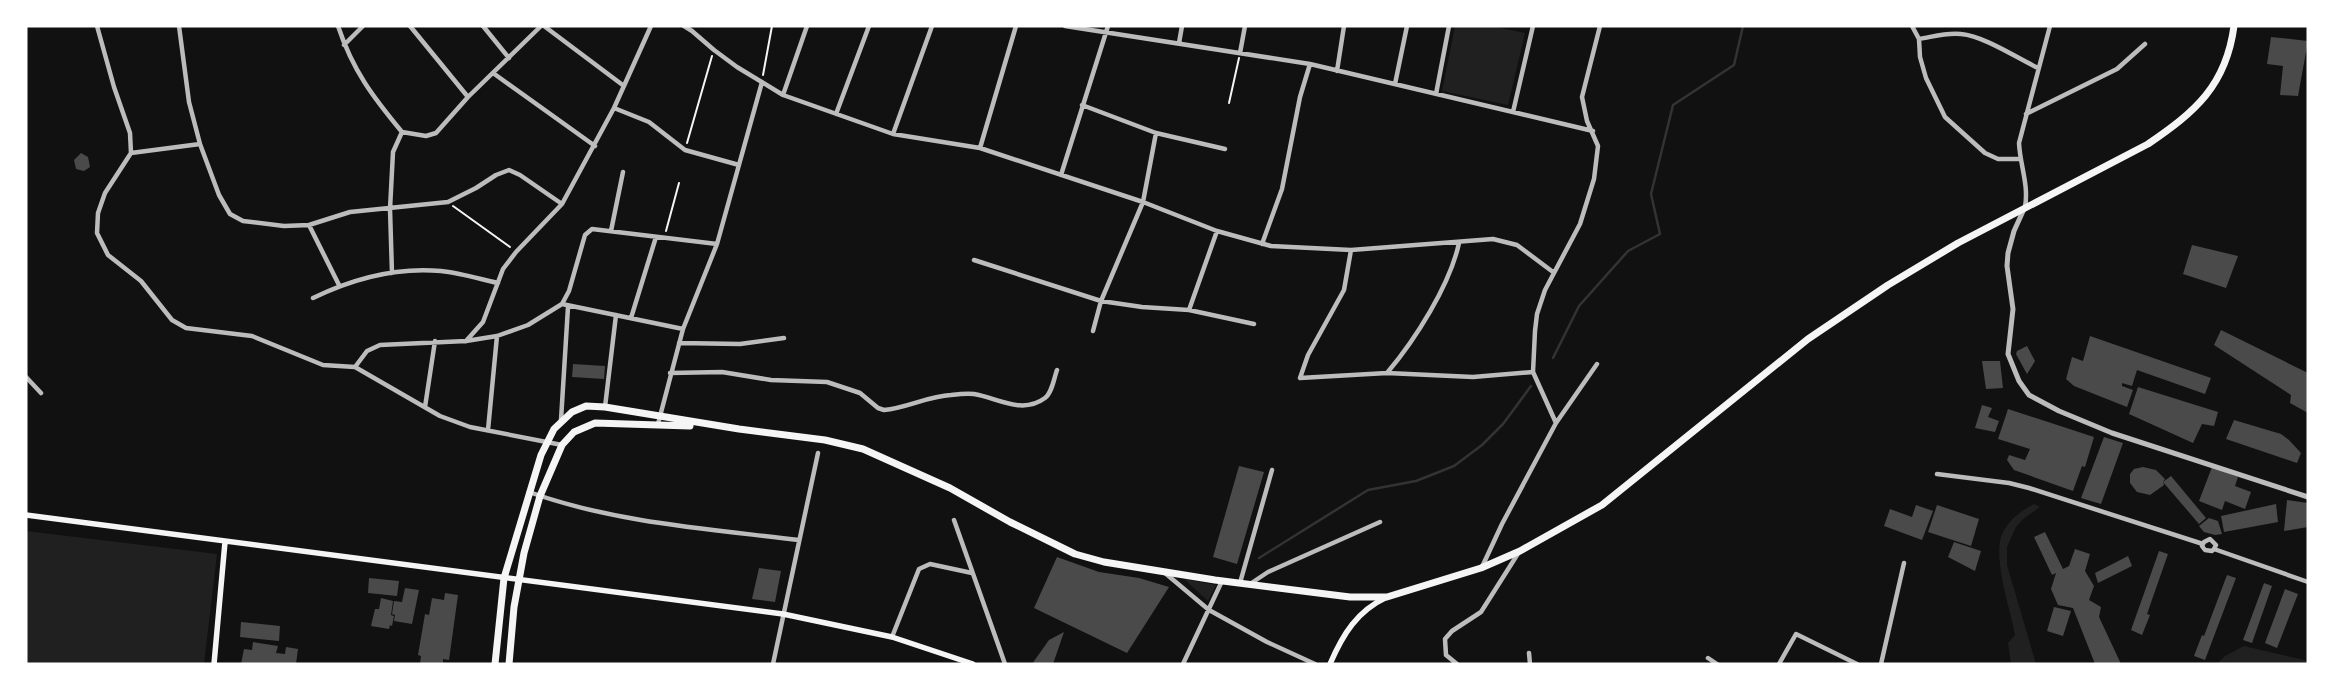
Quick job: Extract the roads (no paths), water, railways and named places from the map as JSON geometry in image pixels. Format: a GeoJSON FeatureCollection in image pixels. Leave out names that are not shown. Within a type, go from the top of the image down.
{"type":"FeatureCollection","features":[{"type":"Feature","properties":{"kind":"highway"},"geometry":{"type":"LineString","coordinates":[[509,664],[518,580],[540,496],[562,445],[574,432],[588,424],[602,422],[659,420],[712,425],[825,440],[863,449],[950,488],[1010,522],[1075,554],[1104,562],[1165,573],[1350,597],[1387,597],[1482,568],[1520,551],[1602,505],[1808,339],[1888,285],[1958,243],[2148,144],[2175,125],[2216,84],[2232,39],[2234,26]]}},
{"type":"Feature","properties":{"kind":"highway"},"geometry":{"type":"LineString","coordinates":[[495,664],[504,578],[529,492],[548,441],[561,420],[572,412],[586,406],[605,407],[659,420]]}},
{"type":"Feature","properties":{"kind":"main road"},"geometry":{"type":"LineString","coordinates":[[26,515],[783,614],[892,638],[973,664]]}},
{"type":"Feature","properties":{"kind":"main road"},"geometry":{"type":"LineString","coordinates":[[214,664],[225,542]]}},
{"type":"Feature","properties":{"kind":"main road"},"geometry":{"type":"LineString","coordinates":[[1330,664],[1349,627],[1371,605],[1387,597]]}},
{"type":"Feature","properties":{"kind":"street"},"geometry":{"type":"LineString","coordinates":[[97,26],[114,87],[130,133],[131,152],[106,193],[98,213],[97,233],[108,255],[141,281],[172,320],[186,328],[252,336],[323,365],[355,367],[440,416],[470,427],[562,445]]}},
{"type":"Feature","properties":{"kind":"street"},"geometry":{"type":"LineString","coordinates":[[180,26],[189,102],[200,144],[219,194],[230,214],[243,220],[284,226],[309,225],[350,212],[448,202],[508,170],[520,175],[562,204]]}},
{"type":"Feature","properties":{"kind":"street"},"geometry":{"type":"LineString","coordinates":[[338,26],[344,45],[366,89],[402,132],[426,136],[436,133],[468,97],[542,26],[624,86]]}},
{"type":"Feature","properties":{"kind":"street"},"geometry":{"type":"LineString","coordinates":[[344,45],[363,26]]}},
{"type":"Feature","properties":{"kind":"street"},"geometry":{"type":"LineString","coordinates":[[410,26],[468,97]]}},
{"type":"Feature","properties":{"kind":"street"},"geometry":{"type":"LineString","coordinates":[[483,26],[509,58]]}},
{"type":"Feature","properties":{"kind":"street"},"geometry":{"type":"LineString","coordinates":[[466,341],[484,322],[498,283],[516,252],[562,204],[614,108],[651,26]]}},
{"type":"Feature","properties":{"kind":"street"},"geometry":{"type":"LineString","coordinates":[[684,26],[714,50],[783,95],[893,134],[980,148],[1143,202],[1218,231],[1262,244],[1284,248],[1351,250],[1493,239],[1505,240],[1517,245],[1553,272]]}},
{"type":"Feature","properties":{"kind":"street"},"geometry":{"type":"LineString","coordinates":[[783,95],[807,26]]}},
{"type":"Feature","properties":{"kind":"street"},"geometry":{"type":"LineString","coordinates":[[836,114],[869,26]]}},
{"type":"Feature","properties":{"kind":"street"},"geometry":{"type":"LineString","coordinates":[[893,134],[932,26]]}},
{"type":"Feature","properties":{"kind":"street"},"geometry":{"type":"LineString","coordinates":[[980,148],[1016,26]]}},
{"type":"Feature","properties":{"kind":"street"},"geometry":{"type":"LineString","coordinates":[[1065,26],[1310,64],[1593,131]]}},
{"type":"Feature","properties":{"kind":"street"},"geometry":{"type":"LineString","coordinates":[[1061,175],[1108,26]]}},
{"type":"Feature","properties":{"kind":"street"},"geometry":{"type":"LineString","coordinates":[[1179,43],[1182,26]]}},
{"type":"Feature","properties":{"kind":"street"},"geometry":{"type":"LineString","coordinates":[[1240,53],[1245,26]]}},
{"type":"Feature","properties":{"kind":"street"},"geometry":{"type":"LineString","coordinates":[[1337,71],[1344,26]]}},
{"type":"Feature","properties":{"kind":"street"},"geometry":{"type":"LineString","coordinates":[[1395,84],[1407,26]]}},
{"type":"Feature","properties":{"kind":"street"},"geometry":{"type":"LineString","coordinates":[[1436,94],[1449,26]]}},
{"type":"Feature","properties":{"kind":"street"},"geometry":{"type":"LineString","coordinates":[[1513,112],[1533,26]]}},
{"type":"Feature","properties":{"kind":"street"},"geometry":{"type":"LineString","coordinates":[[1556,423],[1533,372],[1537,314],[1553,272],[1580,224],[1594,179],[1598,146],[1587,121],[1582,97],[1600,26]]}},
{"type":"Feature","properties":{"kind":"street"},"geometry":{"type":"LineString","coordinates":[[1912,26],[1919,40],[1920,57],[1926,78],[1945,117],[1985,153],[1998,158],[2020,159]]}},
{"type":"Feature","properties":{"kind":"street"},"geometry":{"type":"LineString","coordinates":[[2050,26],[2019,143],[2020,159],[2026,184],[2025,207],[2014,230],[2008,253],[2007,266],[2013,309],[2008,354],[2019,381],[2029,394],[2059,412],[2112,433],[2308,497]]}},
{"type":"Feature","properties":{"kind":"street"},"geometry":{"type":"LineString","coordinates":[[1919,40],[1952,33],[1963,34],[1975,37],[2038,68]]}},
{"type":"Feature","properties":{"kind":"street"},"geometry":{"type":"LineString","coordinates":[[2026,114],[2117,70],[2145,44]]}},
{"type":"Feature","properties":{"kind":"street"},"geometry":{"type":"LineString","coordinates":[[1262,244],[1282,189],[1300,97],[1310,64]]}},
{"type":"Feature","properties":{"kind":"street"},"geometry":{"type":"LineString","coordinates":[[493,73],[594,146]]}},
{"type":"Feature","properties":{"kind":"street"},"geometry":{"type":"LineString","coordinates":[[659,420],[683,329],[717,244],[762,82]]}},
{"type":"Feature","properties":{"kind":"street"},"geometry":{"type":"LineString","coordinates":[[1082,105],[1156,133],[1225,149]]}},
{"type":"Feature","properties":{"kind":"street"},"geometry":{"type":"LineString","coordinates":[[614,108],[648,122],[685,150],[739,166]]}},
{"type":"Feature","properties":{"kind":"street"},"geometry":{"type":"LineString","coordinates":[[392,273],[390,209],[393,152],[402,132]]}},
{"type":"Feature","properties":{"kind":"street"},"geometry":{"type":"LineString","coordinates":[[1093,331],[1101,301],[1143,202],[1156,133]]}},
{"type":"Feature","properties":{"kind":"street"},"geometry":{"type":"LineString","coordinates":[[131,152],[200,144]]}},
{"type":"Feature","properties":{"kind":"street"},"geometry":{"type":"LineString","coordinates":[[611,230],[623,172]]}},
{"type":"Feature","properties":{"kind":"street"},"geometry":{"type":"LineString","coordinates":[[309,225],[339,285]]}},
{"type":"Feature","properties":{"kind":"street"},"geometry":{"type":"LineString","coordinates":[[355,367],[367,351],[380,345],[466,341],[497,336],[528,325],[562,304],[569,291],[585,235],[592,229],[717,244]]}},
{"type":"Feature","properties":{"kind":"street"},"geometry":{"type":"LineString","coordinates":[[1189,310],[1218,231]]}},
{"type":"Feature","properties":{"kind":"street"},"geometry":{"type":"LineString","coordinates":[[631,318],[656,237]]}},
{"type":"Feature","properties":{"kind":"street"},"geometry":{"type":"LineString","coordinates":[[1387,373],[1406,350],[1449,275],[1460,243]]}},
{"type":"Feature","properties":{"kind":"street"},"geometry":{"type":"LineString","coordinates":[[1351,250],[1344,290],[1308,355],[1300,378],[1387,373],[1474,377],[1533,372]]}},
{"type":"Feature","properties":{"kind":"street"},"geometry":{"type":"LineString","coordinates":[[974,260],[1101,301],[1142,307],[1189,310],[1254,324]]}},
{"type":"Feature","properties":{"kind":"street"},"geometry":{"type":"LineString","coordinates":[[313,298],[339,285],[392,273],[441,271],[498,283]]}},
{"type":"Feature","properties":{"kind":"street"},"geometry":{"type":"LineString","coordinates":[[562,304],[568,307],[683,329]]}},
{"type":"Feature","properties":{"kind":"street"},"geometry":{"type":"LineString","coordinates":[[561,420],[568,307]]}},
{"type":"Feature","properties":{"kind":"street"},"geometry":{"type":"LineString","coordinates":[[605,407],[616,315]]}},
{"type":"Feature","properties":{"kind":"street"},"geometry":{"type":"LineString","coordinates":[[488,430],[497,336]]}},
{"type":"Feature","properties":{"kind":"street"},"geometry":{"type":"LineString","coordinates":[[679,343],[740,344],[784,338]]}},
{"type":"Feature","properties":{"kind":"street"},"geometry":{"type":"LineString","coordinates":[[425,407],[434,342]]}},
{"type":"Feature","properties":{"kind":"street"},"geometry":{"type":"LineString","coordinates":[[1482,568],[1502,524],[1556,423],[1597,364]]}},
{"type":"Feature","properties":{"kind":"street"},"geometry":{"type":"LineString","coordinates":[[670,373],[722,372],[771,380],[827,382],[860,393],[878,408],[884,410],[951,395],[974,394],[1018,406],[1032,403],[1045,398],[1050,393],[1057,370]]}},
{"type":"Feature","properties":{"kind":"street"},"geometry":{"type":"LineString","coordinates":[[26,378],[41,392]]}},
{"type":"Feature","properties":{"kind":"street"},"geometry":{"type":"LineString","coordinates":[[773,664],[818,453]]}},
{"type":"Feature","properties":{"kind":"street"},"geometry":{"type":"LineString","coordinates":[[1240,583],[1272,470]]}},
{"type":"Feature","properties":{"kind":"street"},"geometry":{"type":"LineString","coordinates":[[1937,474],[2009,483],[2029,488],[2203,544]]}},
{"type":"Feature","properties":{"kind":"street"},"geometry":{"type":"LineString","coordinates":[[529,492],[578,508],[642,521],[799,540]]}},
{"type":"Feature","properties":{"kind":"street"},"geometry":{"type":"LineString","coordinates":[[954,520],[1005,664]]}},
{"type":"Feature","properties":{"kind":"street"},"geometry":{"type":"LineString","coordinates":[[1250,584],[1268,572],[1380,522]]}},
{"type":"Feature","properties":{"kind":"street"},"geometry":{"type":"LineString","coordinates":[[2203,544],[2210,539],[2216,545],[2214,549]]}},
{"type":"Feature","properties":{"kind":"street"},"geometry":{"type":"LineString","coordinates":[[2203,544],[2205,550],[2212,551],[2214,549],[2308,582]]}},
{"type":"Feature","properties":{"kind":"street"},"geometry":{"type":"LineString","coordinates":[[1457,664],[1446,655],[1445,639],[1452,631],[1481,612],[1520,551]]}},
{"type":"Feature","properties":{"kind":"street"},"geometry":{"type":"LineString","coordinates":[[1882,664],[1904,563]]}},
{"type":"Feature","properties":{"kind":"street"},"geometry":{"type":"LineString","coordinates":[[892,638],[919,569],[930,564],[972,573]]}},
{"type":"Feature","properties":{"kind":"street"},"geometry":{"type":"LineString","coordinates":[[1165,573],[1209,610],[1267,642],[1315,664]]}},
{"type":"Feature","properties":{"kind":"street"},"geometry":{"type":"LineString","coordinates":[[1183,664],[1222,581]]}},
{"type":"Feature","properties":{"kind":"street"},"geometry":{"type":"LineString","coordinates":[[1778,664],[1793,636],[1800,634],[1857,664]]}},
{"type":"Feature","properties":{"kind":"street"},"geometry":{"type":"LineString","coordinates":[[1529,653],[1530,664]]}},
{"type":"Feature","properties":{"kind":"street"},"geometry":{"type":"LineString","coordinates":[[1708,658],[1717,664]]}},
{"type":"Feature","properties":{"kind":"waterway"},"geometry":{"type":"LineString","coordinates":[[1553,358],[1579,306],[1628,251],[1660,234],[1651,194],[1673,105],[1734,65],[1743,26]]}},
{"type":"Feature","properties":{"kind":"waterway"},"geometry":{"type":"LineString","coordinates":[[1259,558],[1368,490],[1416,481],[1454,466],[1482,445],[1503,424],[1531,386]]}}]}
